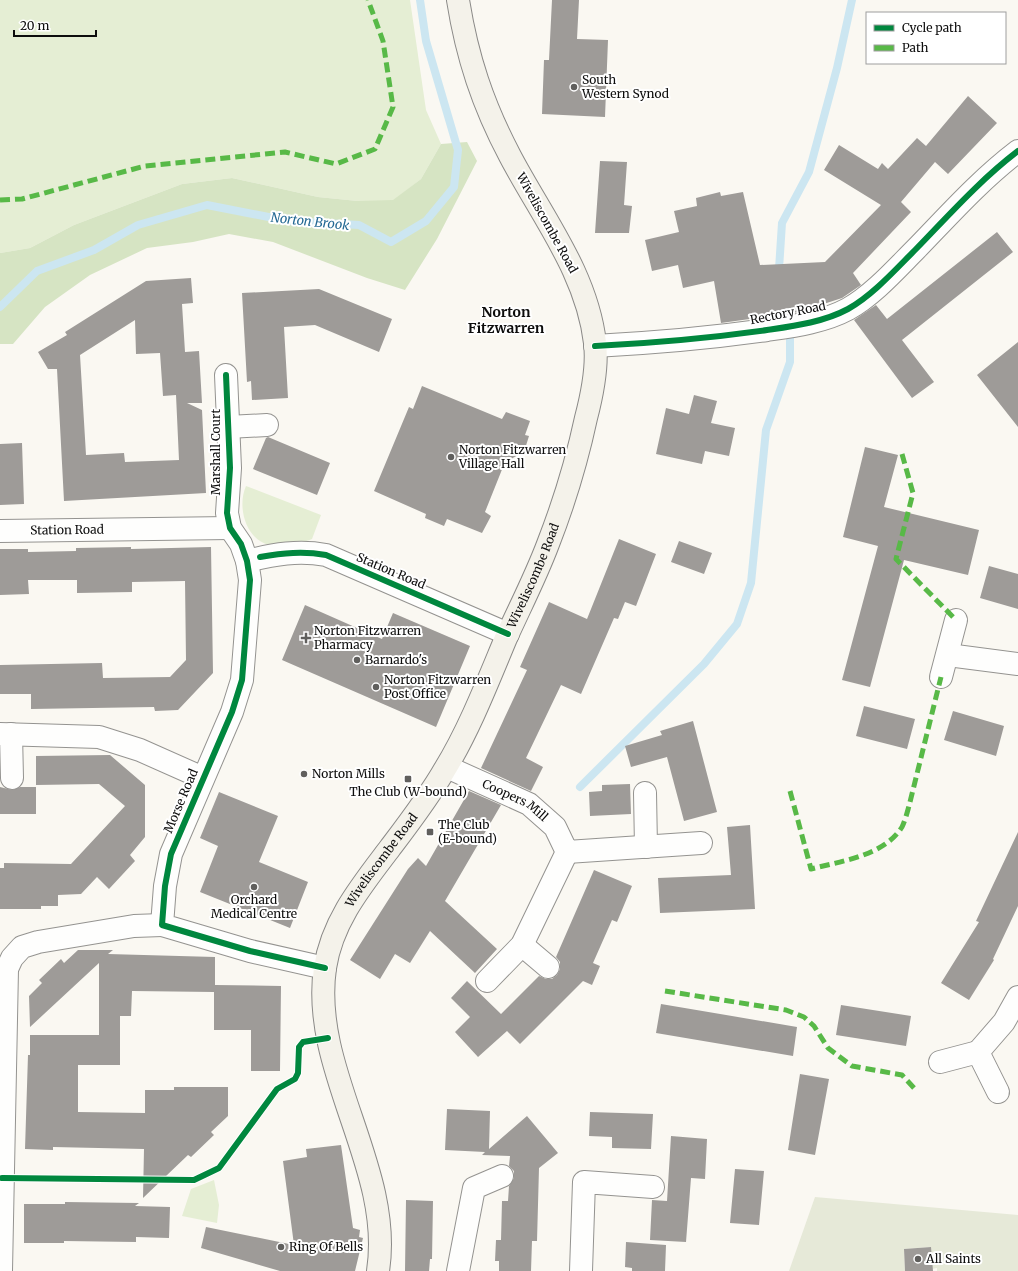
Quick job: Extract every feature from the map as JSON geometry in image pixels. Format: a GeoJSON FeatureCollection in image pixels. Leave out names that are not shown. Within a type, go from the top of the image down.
{"type":"FeatureCollection","features":[{"type":"Feature","properties":{"kind":"main road","name":"Wiveliscombe Road"},"geometry":{"type":"LineString","coordinates":[[378,1271],[379,1226],[371,1186],[328,1038],[323,990],[325,968],[330,943],[347,907],[418,811],[447,767],[483,692],[548,543],[580,445],[592,393],[595,346],[586,304],[573,267],[510,157],[489,115],[475,77],[458,0]]}},
{"type":"Feature","properties":{"kind":"street","name":"Rectory Road"},"geometry":{"type":"LineString","coordinates":[[595,346],[698,339],[746,333],[811,322],[844,311],[888,278],[994,169],[1018,151]]}},
{"type":"Feature","properties":{"kind":"street","name":"Marshall Court"},"geometry":{"type":"LineString","coordinates":[[226,375],[230,468],[226,513],[230,528]]}},
{"type":"Feature","properties":{"kind":"street","name":"Marshall Court"},"geometry":{"type":"LineString","coordinates":[[228,427],[267,425]]}},
{"type":"Feature","properties":{"kind":"street","name":"Station Road"},"geometry":{"type":"LineString","coordinates":[[0,531],[230,528]]}},
{"type":"Feature","properties":{"kind":"street","name":"Morse Road"},"geometry":{"type":"LineString","coordinates":[[162,925],[171,854],[232,712],[242,680],[250,580],[248,561],[241,544],[230,528]]}},
{"type":"Feature","properties":{"kind":"street","name":"Station Road"},"geometry":{"type":"LineString","coordinates":[[248,561],[288,553],[310,552],[326,555],[508,634]]}},
{"type":"Feature","properties":{"kind":"street"},"geometry":{"type":"LineString","coordinates":[[942,677],[956,620]]}},
{"type":"Feature","properties":{"kind":"street"},"geometry":{"type":"LineString","coordinates":[[948,655],[1018,664]]}},
{"type":"Feature","properties":{"kind":"street","name":"Morse Road"},"geometry":{"type":"LineString","coordinates":[[12,778],[6,734],[100,737],[140,750],[203,778]]}},
{"type":"Feature","properties":{"kind":"street","name":"Coopers Mill"},"geometry":{"type":"LineString","coordinates":[[447,767],[529,804],[555,827],[567,852]]}},
{"type":"Feature","properties":{"kind":"street"},"geometry":{"type":"LineString","coordinates":[[645,793],[646,847]]}},
{"type":"Feature","properties":{"kind":"street"},"geometry":{"type":"LineString","coordinates":[[488,981],[522,945],[567,852],[702,843]]}},
{"type":"Feature","properties":{"kind":"street"},"geometry":{"type":"LineString","coordinates":[[1,1271],[1,1171],[7,969],[12,958],[22,948],[38,942],[134,926],[162,925],[250,951],[325,968]]}},
{"type":"Feature","properties":{"kind":"street"},"geometry":{"type":"LineString","coordinates":[[522,945],[548,967]]}},
{"type":"Feature","properties":{"kind":"street"},"geometry":{"type":"LineString","coordinates":[[940,1062],[978,1052],[1004,1022],[1018,997]]}},
{"type":"Feature","properties":{"kind":"street"},"geometry":{"type":"LineString","coordinates":[[978,1052],[998,1092]]}},
{"type":"Feature","properties":{"kind":"street"},"geometry":{"type":"LineString","coordinates":[[458,1271],[474,1188],[502,1176]]}},
{"type":"Feature","properties":{"kind":"street"},"geometry":{"type":"LineString","coordinates":[[582,1271],[584,1182],[653,1187]]}},
{"type":"Feature","properties":{"kind":"green space"},"geometry":{"type":"Polygon","coordinates":[[[0,0],[410,0],[426,110],[441,144],[421,179],[393,201],[358,201],[318,197],[232,178],[182,184],[74,225],[30,248],[0,253],[0,0]]]}},
{"type":"Feature","properties":{"kind":"green space"},"geometry":{"type":"Polygon","coordinates":[[[467,142],[477,161],[437,239],[405,290],[367,278],[273,242],[229,234],[193,242],[147,248],[90,275],[45,307],[13,344],[0,344],[0,253],[30,248],[74,225],[182,184],[232,178],[318,197],[358,201],[393,200],[421,179],[441,144],[467,142]]]}},
{"type":"Feature","properties":{"kind":"green space"},"geometry":{"type":"Polygon","coordinates":[[[246,486],[321,515],[312,539],[286,546],[269,545],[261,542],[254,536],[245,521],[242,503],[246,486]]]}},
{"type":"Feature","properties":{"kind":"green space"},"geometry":{"type":"Polygon","coordinates":[[[214,1180],[219,1205],[217,1223],[182,1216],[191,1189],[214,1180]]]}},
{"type":"Feature","properties":{"kind":"green space"},"geometry":{"type":"Polygon","coordinates":[[[815,1197],[1018,1215],[1018,1271],[937,1271],[937,1268],[932,1269],[930,1247],[904,1249],[905,1271],[789,1271],[815,1197]]]}},
{"type":"Feature","properties":{"kind":"building","name":"South Western Synod"},"geometry":{"type":"Polygon","coordinates":[[[552,0],[579,0],[577,39],[608,40],[605,117],[542,114],[544,60],[549,60],[552,0]]]}},
{"type":"Feature","properties":{"kind":"building"},"geometry":{"type":"Polygon","coordinates":[[[968,96],[997,123],[948,174],[935,162],[901,202],[911,212],[853,273],[861,285],[842,298],[799,312],[721,323],[714,281],[683,288],[678,265],[652,271],[645,240],[679,232],[674,211],[697,206],[696,198],[720,192],[721,196],[743,192],[760,265],[825,262],[881,205],[824,170],[839,145],[878,169],[882,163],[888,169],[917,138],[926,146],[968,96]]]}},
{"type":"Feature","properties":{"kind":"building"},"geometry":{"type":"Polygon","coordinates":[[[600,161],[627,162],[624,205],[632,206],[629,233],[595,233],[600,161]]]}},
{"type":"Feature","properties":{"kind":"building"},"geometry":{"type":"Polygon","coordinates":[[[997,232],[1013,252],[902,340],[934,382],[912,398],[854,320],[876,305],[887,319],[997,232]]]}},
{"type":"Feature","properties":{"kind":"building"},"geometry":{"type":"Polygon","coordinates":[[[191,278],[193,303],[182,304],[185,352],[199,351],[202,403],[187,403],[202,410],[206,493],[64,501],[57,369],[48,369],[38,352],[67,335],[65,332],[146,281],[191,278]],[[135,320],[80,355],[86,455],[124,453],[125,462],[179,460],[176,395],[163,396],[160,353],[136,354],[135,320]]]}},
{"type":"Feature","properties":{"kind":"building"},"geometry":{"type":"Polygon","coordinates":[[[319,289],[392,319],[379,352],[315,325],[284,327],[288,398],[252,400],[251,381],[247,382],[242,293],[319,289]]]}},
{"type":"Feature","properties":{"kind":"building"},"geometry":{"type":"Polygon","coordinates":[[[1018,342],[1018,427],[977,375],[1018,342]]]}},
{"type":"Feature","properties":{"kind":"building","name":"Norton Fitzwarren Village Hall"},"geometry":{"type":"Polygon","coordinates":[[[422,386],[502,419],[506,412],[530,421],[525,435],[529,436],[524,452],[505,462],[485,512],[491,516],[482,533],[447,519],[444,526],[425,518],[426,514],[374,491],[409,407],[413,409],[422,386]]]}},
{"type":"Feature","properties":{"kind":"building"},"geometry":{"type":"Polygon","coordinates":[[[694,395],[717,401],[711,423],[735,428],[729,456],[705,451],[702,464],[656,454],[666,408],[689,414],[694,395]]]}},
{"type":"Feature","properties":{"kind":"building"},"geometry":{"type":"Polygon","coordinates":[[[268,437],[330,463],[317,495],[253,469],[266,438],[268,437]]]}},
{"type":"Feature","properties":{"kind":"building"},"geometry":{"type":"Polygon","coordinates":[[[22,443],[24,504],[0,505],[0,444],[22,443]]]}},
{"type":"Feature","properties":{"kind":"building"},"geometry":{"type":"Polygon","coordinates":[[[865,447],[898,455],[884,507],[979,530],[968,575],[904,560],[870,687],[842,680],[878,546],[843,537],[865,447]]]}},
{"type":"Feature","properties":{"kind":"building"},"geometry":{"type":"Polygon","coordinates":[[[619,539],[656,554],[636,606],[625,602],[618,619],[614,618],[581,694],[561,685],[526,758],[543,767],[531,791],[481,768],[527,670],[520,667],[549,602],[587,619],[619,539]]]}},
{"type":"Feature","properties":{"kind":"building"},"geometry":{"type":"Polygon","coordinates":[[[679,541],[712,553],[704,574],[671,562],[679,541]]]}},
{"type":"Feature","properties":{"kind":"building"},"geometry":{"type":"Polygon","coordinates":[[[131,547],[131,549],[211,547],[213,673],[178,710],[155,711],[154,707],[31,709],[31,694],[0,694],[0,665],[102,663],[103,678],[170,677],[186,660],[185,581],[132,582],[132,592],[77,593],[77,580],[28,580],[29,594],[0,595],[0,549],[28,549],[28,552],[76,551],[76,548],[131,547]]]}},
{"type":"Feature","properties":{"kind":"building"},"geometry":{"type":"Polygon","coordinates":[[[989,566],[1018,574],[1018,609],[980,598],[989,566]]]}},
{"type":"Feature","properties":{"kind":"building"},"geometry":{"type":"Polygon","coordinates":[[[305,605],[382,639],[393,613],[470,646],[436,727],[282,660],[305,605]]]}},
{"type":"Feature","properties":{"kind":"building"},"geometry":{"type":"Polygon","coordinates":[[[864,706],[915,719],[907,749],[856,736],[864,706]]]}},
{"type":"Feature","properties":{"kind":"building"},"geometry":{"type":"Polygon","coordinates":[[[953,711],[1004,726],[996,756],[944,740],[953,711]]]}},
{"type":"Feature","properties":{"kind":"building"},"geometry":{"type":"Polygon","coordinates":[[[693,721],[717,812],[684,821],[667,757],[631,767],[625,746],[662,735],[660,731],[693,721]]]}},
{"type":"Feature","properties":{"kind":"building"},"geometry":{"type":"Polygon","coordinates":[[[110,755],[145,785],[145,837],[130,855],[135,861],[109,889],[97,877],[81,894],[58,895],[58,906],[41,906],[41,909],[0,909],[0,868],[4,868],[4,863],[71,864],[125,806],[99,784],[36,785],[36,756],[110,755]]]}},
{"type":"Feature","properties":{"kind":"building"},"geometry":{"type":"Polygon","coordinates":[[[630,784],[631,814],[590,816],[589,792],[602,791],[602,785],[630,784]]]}},
{"type":"Feature","properties":{"kind":"building"},"geometry":{"type":"Polygon","coordinates":[[[0,787],[12,790],[20,787],[36,787],[36,814],[0,814],[0,787]]]}},
{"type":"Feature","properties":{"kind":"building"},"geometry":{"type":"Polygon","coordinates":[[[469,791],[501,805],[445,901],[497,949],[475,973],[430,931],[410,963],[395,954],[380,979],[350,960],[408,869],[418,858],[426,866],[469,791]]]}},
{"type":"Feature","properties":{"kind":"building"},"geometry":{"type":"Polygon","coordinates":[[[219,792],[278,816],[259,862],[308,882],[290,928],[200,892],[218,846],[200,838],[219,792]]]}},
{"type":"Feature","properties":{"kind":"building"},"geometry":{"type":"Polygon","coordinates":[[[750,825],[755,909],[660,913],[658,878],[731,875],[727,827],[750,825]]]}},
{"type":"Feature","properties":{"kind":"building"},"geometry":{"type":"Polygon","coordinates":[[[1018,832],[1018,906],[993,959],[994,960],[969,1000],[941,983],[979,922],[976,921],[1018,832]]]}},
{"type":"Feature","properties":{"kind":"building"},"geometry":{"type":"Polygon","coordinates":[[[594,870],[632,886],[617,922],[612,920],[593,963],[600,966],[592,985],[583,981],[520,1044],[507,1031],[478,1057],[455,1032],[470,1017],[451,998],[467,981],[501,1014],[539,976],[546,979],[552,979],[557,975],[560,969],[560,962],[556,957],[594,870]]]}},
{"type":"Feature","properties":{"kind":"building"},"geometry":{"type":"Polygon","coordinates":[[[78,950],[113,950],[108,954],[215,957],[215,985],[281,986],[280,1071],[251,1071],[251,1030],[214,1030],[214,992],[132,991],[131,1016],[120,1016],[120,1065],[78,1065],[78,1112],[145,1113],[145,1090],[174,1090],[174,1087],[228,1087],[228,1116],[211,1132],[214,1135],[191,1157],[188,1155],[143,1198],[144,1149],[53,1147],[53,1150],[25,1149],[30,1035],[99,1035],[99,963],[30,1027],[29,996],[42,983],[39,980],[61,959],[64,963],[78,950]]]}},
{"type":"Feature","properties":{"kind":"building"},"geometry":{"type":"Polygon","coordinates":[[[661,1004],[797,1027],[793,1056],[656,1033],[661,1004]]]}},
{"type":"Feature","properties":{"kind":"building"},"geometry":{"type":"Polygon","coordinates":[[[841,1005],[911,1016],[906,1046],[836,1035],[841,1005]]]}},
{"type":"Feature","properties":{"kind":"building"},"geometry":{"type":"Polygon","coordinates":[[[800,1074],[829,1079],[815,1155],[788,1150],[800,1074]]]}},
{"type":"Feature","properties":{"kind":"building"},"geometry":{"type":"Polygon","coordinates":[[[447,1109],[490,1111],[489,1149],[527,1116],[558,1153],[539,1168],[537,1241],[532,1241],[531,1271],[499,1271],[499,1261],[495,1261],[496,1240],[501,1240],[502,1201],[508,1201],[509,1186],[514,1178],[514,1171],[509,1166],[510,1156],[482,1155],[485,1152],[445,1150],[447,1109]]]}},
{"type":"Feature","properties":{"kind":"building"},"geometry":{"type":"Polygon","coordinates":[[[590,1112],[653,1114],[651,1149],[612,1148],[612,1137],[589,1136],[590,1112]]]}},
{"type":"Feature","properties":{"kind":"building"},"geometry":{"type":"Polygon","coordinates":[[[671,1136],[707,1139],[705,1179],[691,1178],[686,1242],[650,1240],[652,1200],[667,1201],[671,1136]]]}},
{"type":"Feature","properties":{"kind":"building"},"geometry":{"type":"Polygon","coordinates":[[[341,1145],[353,1228],[360,1230],[359,1237],[363,1238],[355,1271],[280,1271],[201,1248],[206,1227],[294,1245],[283,1161],[307,1157],[306,1149],[341,1145]]]}},
{"type":"Feature","properties":{"kind":"building"},"geometry":{"type":"Polygon","coordinates":[[[735,1169],[764,1171],[759,1225],[730,1223],[735,1169]]]}},
{"type":"Feature","properties":{"kind":"building"},"geometry":{"type":"Polygon","coordinates":[[[406,1200],[433,1201],[432,1259],[430,1259],[429,1271],[405,1271],[406,1200]]]}},
{"type":"Feature","properties":{"kind":"building"},"geometry":{"type":"Polygon","coordinates":[[[65,1202],[139,1203],[135,1206],[170,1207],[169,1238],[136,1237],[136,1242],[64,1241],[64,1243],[24,1243],[24,1204],[65,1204],[65,1202]]]}},
{"type":"Feature","properties":{"kind":"building"},"geometry":{"type":"Polygon","coordinates":[[[626,1242],[666,1245],[665,1271],[632,1271],[632,1268],[625,1267],[626,1242]]]}},
{"type":"Feature","properties":{"kind":"building","name":"All Saints"},"geometry":{"type":"Polygon","coordinates":[[[931,1247],[933,1271],[905,1271],[904,1249],[931,1247]]]}},
{"type":"Feature","properties":{"kind":"waterway","name":"Norton Brook"},"geometry":{"type":"LineString","coordinates":[[0,307],[37,271],[94,250],[138,225],[207,205],[289,221],[359,225],[391,242],[426,221],[454,187],[458,150],[426,41],[420,0]]}},
{"type":"Feature","properties":{"kind":"waterway"},"geometry":{"type":"LineString","coordinates":[[781,275],[779,269],[782,223],[809,172],[837,68],[852,0]]}},
{"type":"Feature","properties":{"kind":"waterway"},"geometry":{"type":"LineString","coordinates":[[580,787],[704,664],[737,624],[751,583],[766,430],[790,362],[790,338]]}},
{"type":"Feature","properties":{"kind":"marked path"},"geometry":{"type":"LineString","coordinates":[[0,200],[22,199],[145,166],[285,152],[336,164],[375,149],[393,107],[383,41],[368,0]]}},
{"type":"Feature","properties":{"kind":"marked path"},"geometry":{"type":"LineString","coordinates":[[902,454],[913,493],[896,559],[956,620]]}},
{"type":"Feature","properties":{"kind":"marked path"},"geometry":{"type":"LineString","coordinates":[[790,791],[811,869],[861,856],[884,845],[894,837],[902,827],[905,820],[941,677]]}},
{"type":"Feature","properties":{"kind":"marked path"},"geometry":{"type":"LineString","coordinates":[[665,991],[786,1010],[804,1017],[814,1026],[828,1048],[852,1066],[902,1075],[914,1088]]}},
{"type":"Feature","properties":{"kind":"cycle path"},"geometry":{"type":"LineString","coordinates":[[595,346],[681,340],[788,327],[809,323],[848,309],[875,289],[978,186],[1018,151]]}},
{"type":"Feature","properties":{"kind":"cycle path"},"geometry":{"type":"LineString","coordinates":[[226,375],[230,468],[227,513],[230,528],[241,544],[247,561],[250,580],[242,680],[232,712],[171,854],[165,886],[162,925],[250,951],[325,968]]}},
{"type":"Feature","properties":{"kind":"cycle path"},"geometry":{"type":"LineString","coordinates":[[260,557],[293,553],[326,555],[508,634]]}},
{"type":"Feature","properties":{"kind":"cycle path"},"geometry":{"type":"LineString","coordinates":[[2,1178],[194,1180],[219,1168],[277,1089],[295,1079],[298,1073],[299,1047],[303,1042],[328,1038]]}},
{"type":"Feature","properties":{"kind":"place","name":"South Western Synod"},"geometry":{"type":"Point","coordinates":[574,87]}},
{"type":"Feature","properties":{"kind":"place","name":"Norton Fitzwarren Village Hall"},"geometry":{"type":"Point","coordinates":[451,457]}},
{"type":"Feature","properties":{"kind":"place","name":"Norton Fitzwarren Pharmacy"},"geometry":{"type":"Point","coordinates":[306,638]}},
{"type":"Feature","properties":{"kind":"place","name":"Barnardo's"},"geometry":{"type":"Point","coordinates":[357,660]}},
{"type":"Feature","properties":{"kind":"place","name":"Norton Fitzwarren Post Office"},"geometry":{"type":"Point","coordinates":[376,687]}},
{"type":"Feature","properties":{"kind":"place","name":"Norton Mills"},"geometry":{"type":"Point","coordinates":[304,774]}},
{"type":"Feature","properties":{"kind":"place","name":"The Club (W-bound)"},"geometry":{"type":"Point","coordinates":[408,779]}},
{"type":"Feature","properties":{"kind":"place","name":"The Club (E-bound)"},"geometry":{"type":"Point","coordinates":[430,832]}},
{"type":"Feature","properties":{"kind":"place","name":"Orchard Medical Centre"},"geometry":{"type":"Point","coordinates":[254,887]}},
{"type":"Feature","properties":{"kind":"place","name":"Ring Of Bells"},"geometry":{"type":"Point","coordinates":[281,1247]}},
{"type":"Feature","properties":{"kind":"place","name":"All Saints"},"geometry":{"type":"Point","coordinates":[918,1259]}},
{"type":"Feature","properties":{"kind":"district","name":"Norton Fitzwarren"},"geometry":{"type":"Point","coordinates":[506,320]}}]}
